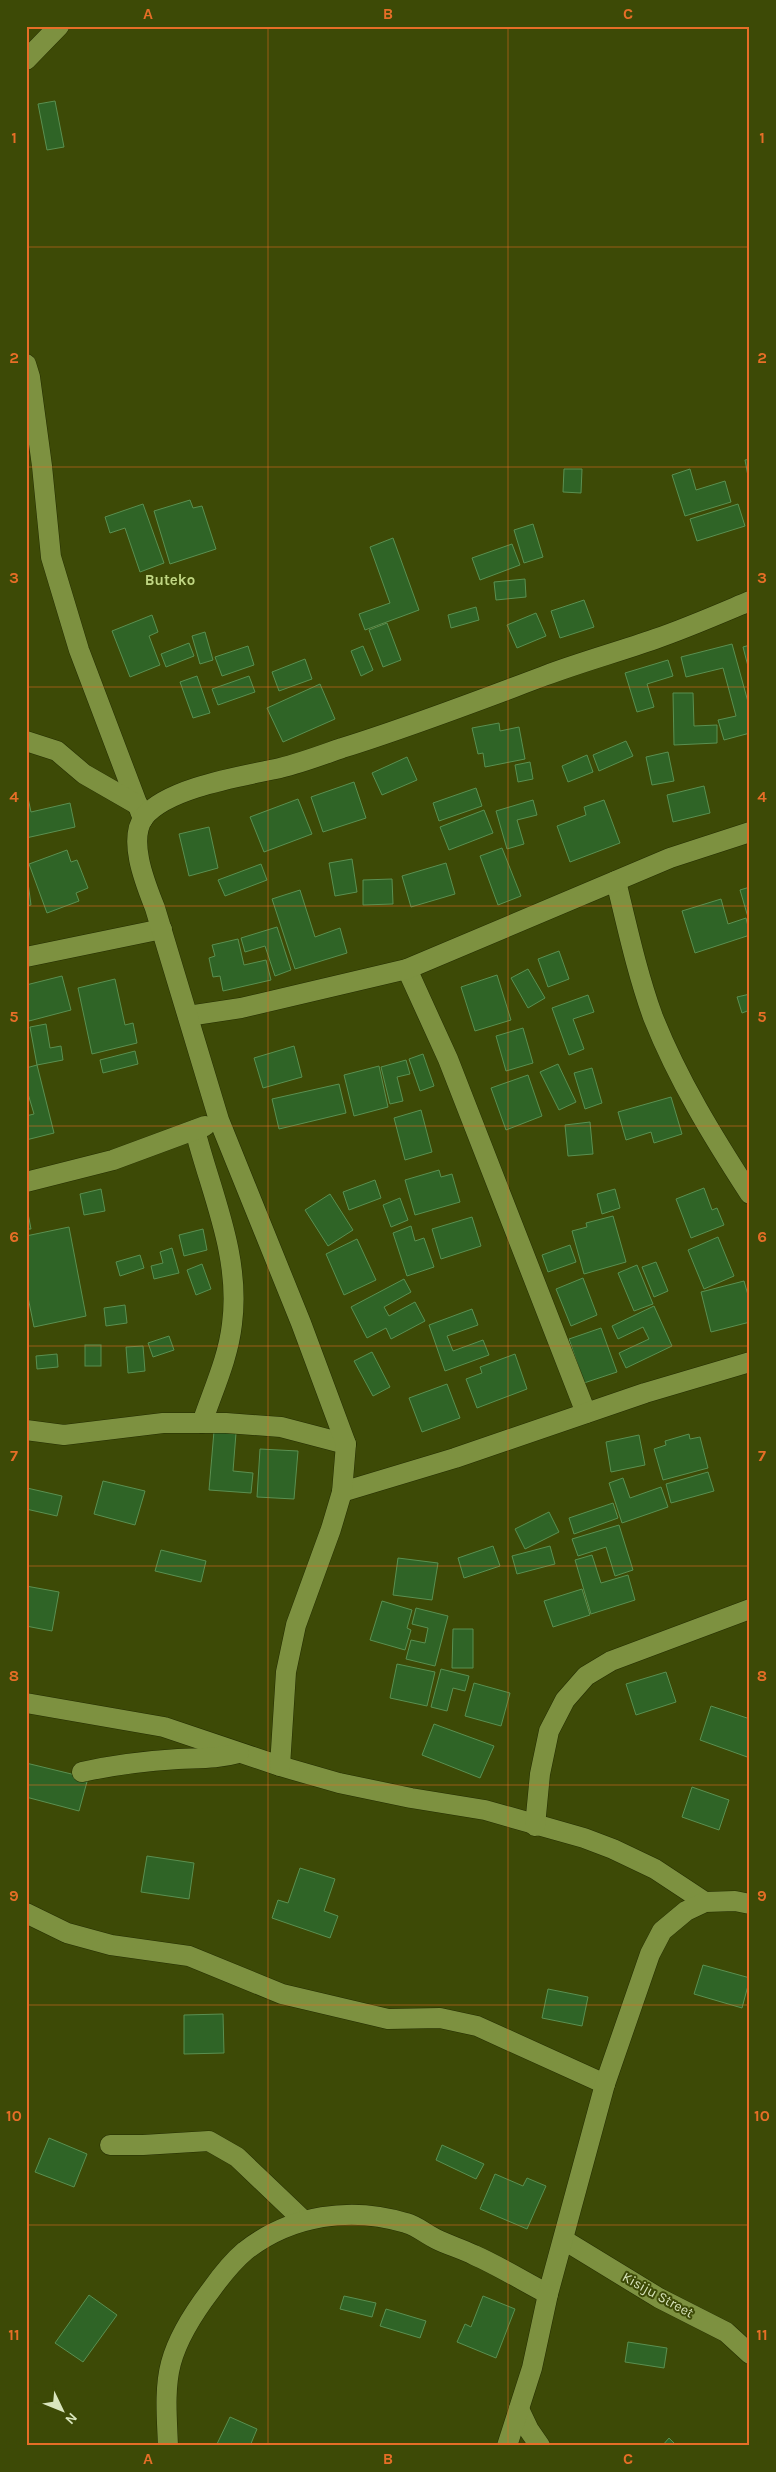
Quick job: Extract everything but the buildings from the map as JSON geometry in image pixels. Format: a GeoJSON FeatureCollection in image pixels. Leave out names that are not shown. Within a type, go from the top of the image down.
{"type":"FeatureCollection","features":[{"type":"Feature","properties":{"kind":"street"},"geometry":{"type":"LineString","coordinates":[[26,60],[59,26]]}},
{"type":"Feature","properties":{"kind":"street"},"geometry":{"type":"LineString","coordinates":[[26,364],[30,377],[42,466],[51,557],[80,650],[140,812],[138,848],[142,876],[162,930],[220,1120],[301,1323],[346,1444],[342,1492],[331,1529],[296,1625],[286,1672],[280,1766]]}},
{"type":"Feature","properties":{"kind":"street"},"geometry":{"type":"LineString","coordinates":[[140,812],[175,796],[232,777],[282,767],[422,722],[546,675],[657,638],[750,601]]}},
{"type":"Feature","properties":{"kind":"street"},"geometry":{"type":"LineString","coordinates":[[26,741],[56,751],[84,774],[140,812]]}},
{"type":"Feature","properties":{"kind":"street"},"geometry":{"type":"LineString","coordinates":[[188,1016],[241,1008],[407,968],[670,858],[750,832]]}},
{"type":"Feature","properties":{"kind":"street"},"geometry":{"type":"LineString","coordinates":[[616,880],[653,1016],[680,1076],[715,1140],[750,1194]]}},
{"type":"Feature","properties":{"kind":"street"},"geometry":{"type":"LineString","coordinates":[[26,957],[162,930]]}},
{"type":"Feature","properties":{"kind":"street"},"geometry":{"type":"LineString","coordinates":[[407,968],[455,1077],[586,1413]]}},
{"type":"Feature","properties":{"kind":"street"},"geometry":{"type":"LineString","coordinates":[[26,1182],[113,1160],[220,1120]]}},
{"type":"Feature","properties":{"kind":"street"},"geometry":{"type":"LineString","coordinates":[[194,1130],[224,1226],[232,1288],[233,1322],[221,1373],[202,1423]]}},
{"type":"Feature","properties":{"kind":"street"},"geometry":{"type":"LineString","coordinates":[[342,1492],[455,1458],[645,1393],[750,1362]]}},
{"type":"Feature","properties":{"kind":"street"},"geometry":{"type":"LineString","coordinates":[[26,1430],[64,1435],[163,1423],[202,1423],[281,1427],[346,1444]]}},
{"type":"Feature","properties":{"kind":"street"},"geometry":{"type":"LineString","coordinates":[[535,1826],[540,1774],[549,1731],[565,1700],[586,1676],[610,1661],[750,1609]]}},
{"type":"Feature","properties":{"kind":"street"},"geometry":{"type":"LineString","coordinates":[[26,1703],[164,1727],[239,1753],[339,1783],[411,1798],[485,1810],[535,1826],[584,1838],[613,1849],[655,1869],[705,1902]]}},
{"type":"Feature","properties":{"kind":"street"},"geometry":{"type":"LineString","coordinates":[[82,1772],[120,1765],[178,1759],[224,1758],[239,1753]]}},
{"type":"Feature","properties":{"kind":"street"},"geometry":{"type":"LineString","coordinates":[[507,2446],[532,2368],[548,2294],[605,2084],[650,1954],[662,1931],[686,1910],[705,1902],[735,1900],[750,1904]]}},
{"type":"Feature","properties":{"kind":"street"},"geometry":{"type":"LineString","coordinates":[[26,1913],[67,1933],[111,1945],[189,1956],[282,1994],[388,2019],[440,2018],[477,2026],[605,2084]]}},
{"type":"Feature","properties":{"kind":"street"},"geometry":{"type":"LineString","coordinates":[[110,2145],[143,2145],[209,2140],[237,2157],[303,2220]]}},
{"type":"Feature","properties":{"kind":"street"},"geometry":{"type":"LineString","coordinates":[[168,2446],[166,2405],[171,2364],[200,2305],[228,2267],[245,2251],[273,2232],[303,2220],[344,2214],[384,2218],[408,2223],[436,2239],[475,2255],[548,2294]]}},
{"type":"Feature","properties":{"kind":"street","name":"Kisiju Street"},"geometry":{"type":"LineString","coordinates":[[564,2240],[659,2298],[726,2332],[750,2354]]}},
{"type":"Feature","properties":{"kind":"street"},"geometry":{"type":"LineString","coordinates":[[519,2409],[529,2430],[540,2446]]}},
{"type":"Feature","properties":{"kind":"district","name":"Buteko"},"geometry":{"type":"Point","coordinates":[170,580]}}]}
